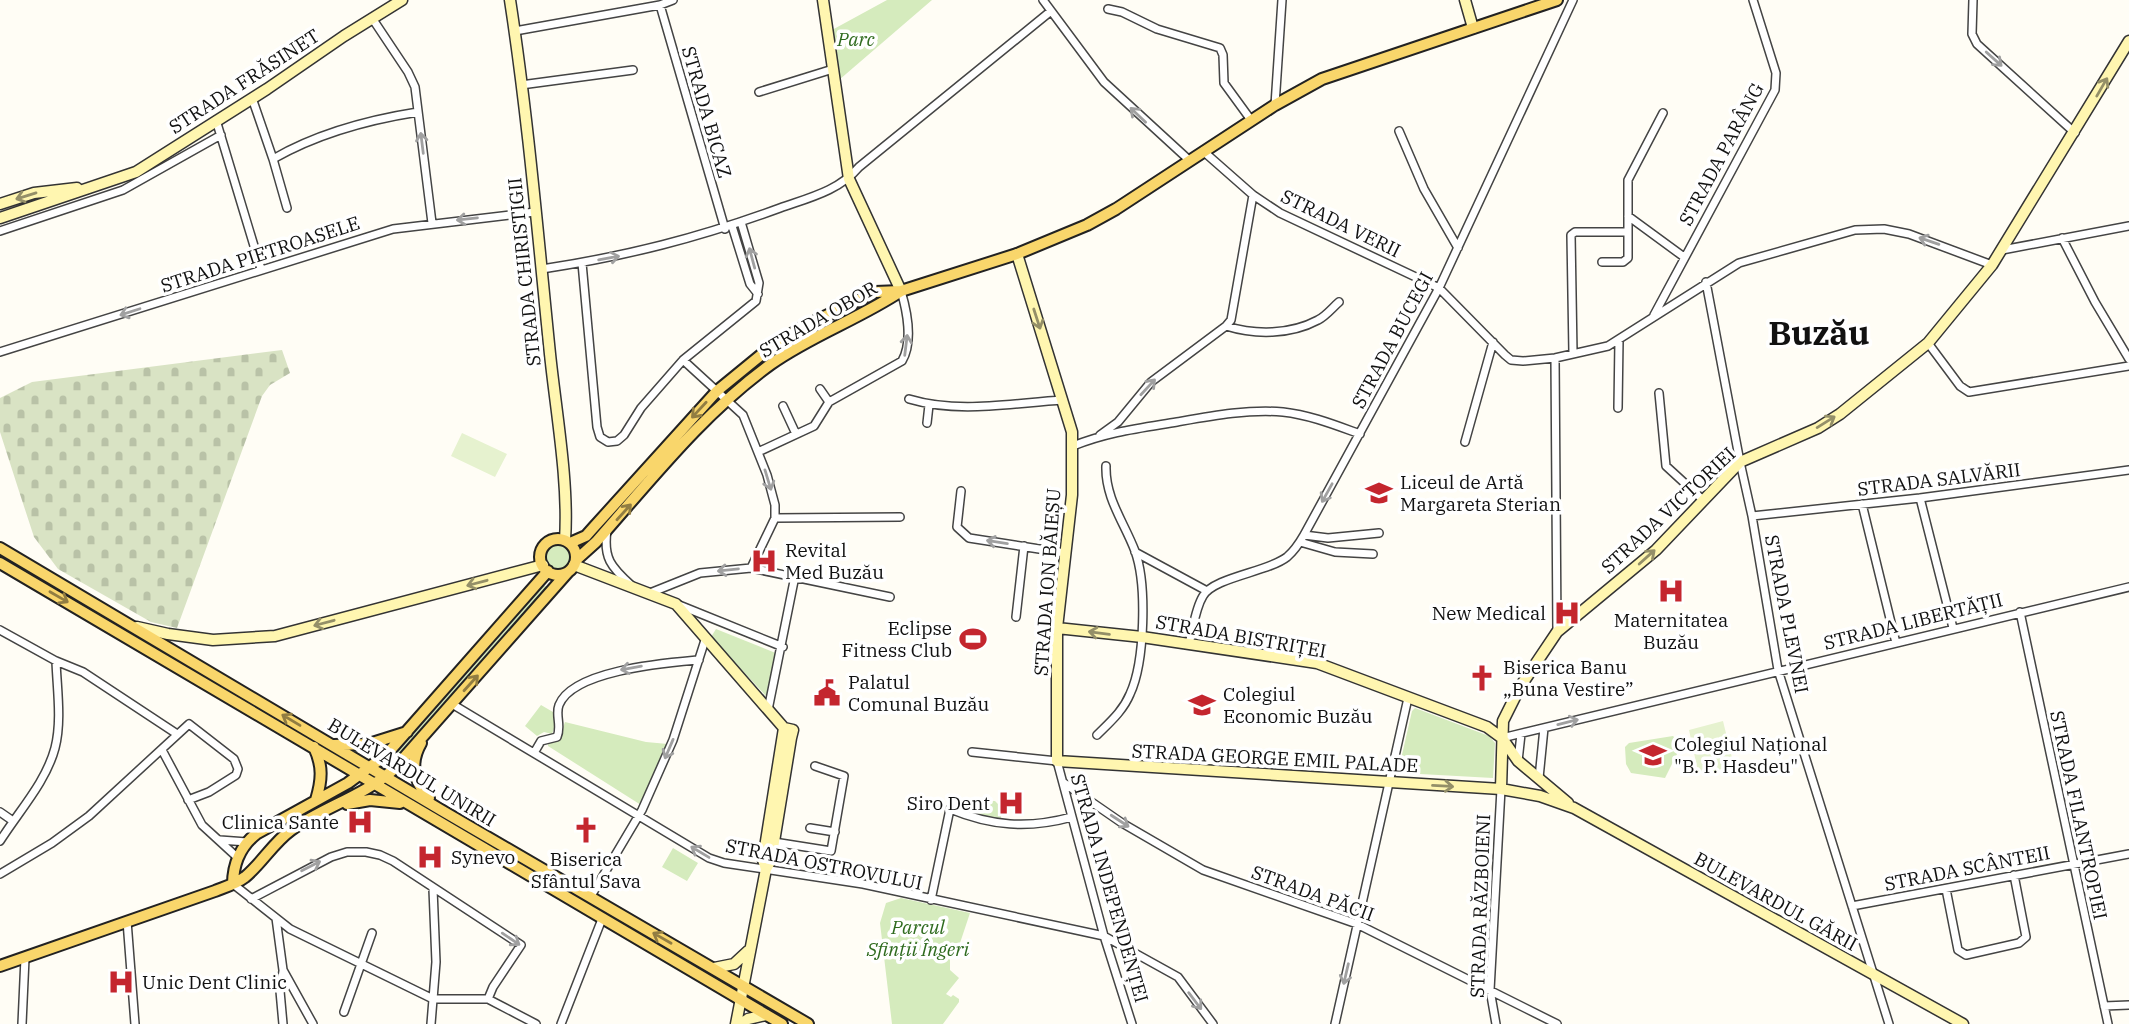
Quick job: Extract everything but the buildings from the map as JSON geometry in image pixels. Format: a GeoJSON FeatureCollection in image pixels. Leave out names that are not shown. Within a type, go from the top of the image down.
{"type":"FeatureCollection","features":[{"type":"Feature","properties":{"kind":"main road"},"geometry":{"type":"LineString","coordinates":[[901,291],[1017,254],[1087,225],[1116,209],[1275,105],[1341,71],[1557,0]]}},
{"type":"Feature","properties":{"kind":"main road","name":"STRADA OBOR"},"geometry":{"type":"LineString","coordinates":[[567,541],[586,536],[717,391],[761,355],[799,329],[875,292],[901,291]]}},
{"type":"Feature","properties":{"kind":"main road","name":"STRADA OBOR"},"geometry":{"type":"LineString","coordinates":[[324,811],[374,785],[385,776],[426,734],[573,565],[727,399],[772,363],[901,291]]}},
{"type":"Feature","properties":{"kind":"main road"},"geometry":{"type":"LineString","coordinates":[[555,539],[567,541],[575,551],[573,565],[558,574],[546,568],[541,552],[546,544],[555,539]]}},
{"type":"Feature","properties":{"kind":"main road","name":"BULEVARDUL UNIRII"},"geometry":{"type":"LineString","coordinates":[[0,548],[808,1024]]}},
{"type":"Feature","properties":{"kind":"main road","name":"BULEVARDUL UNIRII"},"geometry":{"type":"LineString","coordinates":[[0,563],[782,1024]]}},
{"type":"Feature","properties":{"kind":"main road"},"geometry":{"type":"LineString","coordinates":[[233,884],[238,858],[247,842],[256,834],[371,768],[410,732],[546,568]]}},
{"type":"Feature","properties":{"kind":"main road"},"geometry":{"type":"LineString","coordinates":[[333,745],[369,744],[410,732]]}},
{"type":"Feature","properties":{"kind":"main road"},"geometry":{"type":"LineString","coordinates":[[426,734],[414,760],[414,773],[420,788],[441,810]]}},
{"type":"Feature","properties":{"kind":"main road"},"geometry":{"type":"LineString","coordinates":[[314,747],[322,773],[316,800]]}},
{"type":"Feature","properties":{"kind":"main road"},"geometry":{"type":"LineString","coordinates":[[0,966],[233,884],[245,877],[290,831],[324,811],[370,800],[408,805]]}},
{"type":"Feature","properties":{"kind":"main road"},"geometry":{"type":"LineString","coordinates":[[247,842],[263,856]]}},
{"type":"Feature","properties":{"kind":"main road"},"geometry":{"type":"LineString","coordinates":[[238,858],[254,867]]}},
{"type":"Feature","properties":{"kind":"street","name":"STRADA FRĂSINET"},"geometry":{"type":"LineString","coordinates":[[0,218],[136,172],[402,0]]}},
{"type":"Feature","properties":{"kind":"street","name":"STRADA CHIRISTIGII"},"geometry":{"type":"LineString","coordinates":[[510,0],[542,269],[567,541]]}},
{"type":"Feature","properties":{"kind":"street"},"geometry":{"type":"LineString","coordinates":[[515,32],[660,5],[673,0]]}},
{"type":"Feature","properties":{"kind":"street"},"geometry":{"type":"LineString","coordinates":[[758,452],[814,426],[829,402],[896,366],[904,358],[907,315],[901,291],[849,179],[823,0]]}},
{"type":"Feature","properties":{"kind":"street"},"geometry":{"type":"LineString","coordinates":[[1043,0],[1104,82],[1189,160]]}},
{"type":"Feature","properties":{"kind":"street"},"geometry":{"type":"LineString","coordinates":[[1122,12],[1123,0]]}},
{"type":"Feature","properties":{"kind":"street"},"geometry":{"type":"LineString","coordinates":[[1275,105],[1282,0]]}},
{"type":"Feature","properties":{"kind":"street"},"geometry":{"type":"LineString","coordinates":[[1465,0],[1473,28]]}},
{"type":"Feature","properties":{"kind":"street","name":"STRADA BUCEGI"},"geometry":{"type":"LineString","coordinates":[[1207,591],[1218,584],[1288,557],[1302,539],[1439,288],[1573,0]]}},
{"type":"Feature","properties":{"kind":"street","name":"STRADA PARÂNG"},"geometry":{"type":"LineString","coordinates":[[1654,316],[1775,90],[1776,74],[1753,0]]}},
{"type":"Feature","properties":{"kind":"street"},"geometry":{"type":"LineString","coordinates":[[1973,0],[1972,34],[1977,44],[2075,133]]}},
{"type":"Feature","properties":{"kind":"street","name":"STRADA BICAZ"},"geometry":{"type":"LineString","coordinates":[[660,5],[728,228]]}},
{"type":"Feature","properties":{"kind":"street"},"geometry":{"type":"LineString","coordinates":[[1108,9],[1122,12],[1157,29],[1220,48],[1223,55],[1224,83],[1251,120]]}},
{"type":"Feature","properties":{"kind":"street"},"geometry":{"type":"LineString","coordinates":[[542,269],[638,253],[728,228],[841,185],[859,167],[1051,11]]}},
{"type":"Feature","properties":{"kind":"street"},"geometry":{"type":"LineString","coordinates":[[372,18],[415,87],[432,223]]}},
{"type":"Feature","properties":{"kind":"street","name":"STRADA VICTORIEI"},"geometry":{"type":"LineString","coordinates":[[1501,789],[1502,725],[1507,711],[1557,632],[1643,562],[1740,463],[1818,428],[1840,414],[1928,343],[2002,250],[2129,40]]}},
{"type":"Feature","properties":{"kind":"street"},"geometry":{"type":"LineString","coordinates":[[759,92],[833,69]]}},
{"type":"Feature","properties":{"kind":"street"},"geometry":{"type":"LineString","coordinates":[[521,85],[633,70]]}},
{"type":"Feature","properties":{"kind":"street"},"geometry":{"type":"LineString","coordinates":[[252,98],[286,208]]}},
{"type":"Feature","properties":{"kind":"street"},"geometry":{"type":"LineString","coordinates":[[273,159],[303,142],[378,118],[418,111]]}},
{"type":"Feature","properties":{"kind":"street"},"geometry":{"type":"LineString","coordinates":[[1602,262],[1627,260],[1628,178],[1663,113]]}},
{"type":"Feature","properties":{"kind":"street"},"geometry":{"type":"LineString","coordinates":[[216,120],[261,269]]}},
{"type":"Feature","properties":{"kind":"street"},"geometry":{"type":"LineString","coordinates":[[1399,131],[1424,189],[1458,248]]}},
{"type":"Feature","properties":{"kind":"street"},"geometry":{"type":"LineString","coordinates":[[0,231],[123,190],[221,135]]}},
{"type":"Feature","properties":{"kind":"street","name":"STRADA VERII"},"geometry":{"type":"LineString","coordinates":[[1203,150],[1253,195],[1280,213],[1439,288],[1511,360],[1555,358],[1608,346],[1739,263],[1855,230],[1884,229],[1909,234],[1992,265]]}},
{"type":"Feature","properties":{"kind":"street","name":"STRADA FRĂSINET"},"geometry":{"type":"LineString","coordinates":[[0,204],[34,193],[102,184]]}},
{"type":"Feature","properties":{"kind":"street"},"geometry":{"type":"LineString","coordinates":[[1100,435],[1118,422],[1151,382],[1226,326],[1233,312],[1253,195]]}},
{"type":"Feature","properties":{"kind":"street","name":"STRADA PIETROASELE"},"geometry":{"type":"LineString","coordinates":[[0,352],[393,229],[535,212]]}},
{"type":"Feature","properties":{"kind":"street"},"geometry":{"type":"LineString","coordinates":[[1628,216],[1684,257]]}},
{"type":"Feature","properties":{"kind":"street"},"geometry":{"type":"LineString","coordinates":[[582,263],[597,427],[600,437],[608,442],[624,435],[641,408],[683,360],[753,305],[759,283],[741,222]]}},
{"type":"Feature","properties":{"kind":"street"},"geometry":{"type":"LineString","coordinates":[[2002,250],[2129,226]]}},
{"type":"Feature","properties":{"kind":"street"},"geometry":{"type":"LineString","coordinates":[[728,228],[750,284],[758,294]]}},
{"type":"Feature","properties":{"kind":"street"},"geometry":{"type":"LineString","coordinates":[[1573,353],[1571,235],[1575,232],[1628,232]]}},
{"type":"Feature","properties":{"kind":"street"},"geometry":{"type":"LineString","coordinates":[[2062,238],[2095,302],[2129,359]]}},
{"type":"Feature","properties":{"kind":"street","name":"STRADA ION BĂIEȘU"},"geometry":{"type":"LineString","coordinates":[[1017,254],[1070,422],[1073,446],[1072,495],[1058,628],[1058,761]]}},
{"type":"Feature","properties":{"kind":"street","name":"STRADA PLEVNEI"},"geometry":{"type":"LineString","coordinates":[[1706,282],[1752,516],[1777,670],[1889,1024]]}},
{"type":"Feature","properties":{"kind":"street"},"geometry":{"type":"LineString","coordinates":[[1226,326],[1252,332],[1298,327],[1318,320],[1339,302]]}},
{"type":"Feature","properties":{"kind":"street"},"geometry":{"type":"LineString","coordinates":[[1618,408],[1619,340]]}},
{"type":"Feature","properties":{"kind":"street"},"geometry":{"type":"LineString","coordinates":[[1465,442],[1493,342]]}},
{"type":"Feature","properties":{"kind":"street"},"geometry":{"type":"LineString","coordinates":[[1928,343],[1960,386],[1969,392],[2129,366]]}},
{"type":"Feature","properties":{"kind":"street"},"geometry":{"type":"LineString","coordinates":[[1555,358],[1557,632]]}},
{"type":"Feature","properties":{"kind":"street"},"geometry":{"type":"LineString","coordinates":[[683,360],[727,399],[746,421],[758,452],[775,505],[775,517],[751,568]]}},
{"type":"Feature","properties":{"kind":"street"},"geometry":{"type":"LineString","coordinates":[[820,389],[829,402]]}},
{"type":"Feature","properties":{"kind":"street"},"geometry":{"type":"LineString","coordinates":[[1659,393],[1666,466],[1703,500]]}},
{"type":"Feature","properties":{"kind":"street"},"geometry":{"type":"LineString","coordinates":[[909,399],[954,408],[1063,400]]}},
{"type":"Feature","properties":{"kind":"street"},"geometry":{"type":"LineString","coordinates":[[926,422],[929,405]]}},
{"type":"Feature","properties":{"kind":"street"},"geometry":{"type":"LineString","coordinates":[[783,406],[796,434]]}},
{"type":"Feature","properties":{"kind":"street"},"geometry":{"type":"LineString","coordinates":[[1073,446],[1100,435],[1252,412],[1282,412],[1311,417],[1360,434]]}},
{"type":"Feature","properties":{"kind":"street"},"geometry":{"type":"LineString","coordinates":[[1097,735],[1115,718],[1131,692],[1142,637],[1143,607],[1135,552],[1108,491],[1106,466]]}},
{"type":"Feature","properties":{"kind":"street","name":"STRADA SALVĂRII"},"geometry":{"type":"LineString","coordinates":[[1752,516],[1920,498],[2129,470]]}},
{"type":"Feature","properties":{"kind":"street"},"geometry":{"type":"LineString","coordinates":[[961,491],[957,527],[970,538],[1065,553]]}},
{"type":"Feature","properties":{"kind":"street"},"geometry":{"type":"LineString","coordinates":[[1920,498],[1952,628]]}},
{"type":"Feature","properties":{"kind":"street"},"geometry":{"type":"LineString","coordinates":[[1862,504],[1896,643]]}},
{"type":"Feature","properties":{"kind":"street"},"geometry":{"type":"LineString","coordinates":[[775,517],[900,517]]}},
{"type":"Feature","properties":{"kind":"street"},"geometry":{"type":"LineString","coordinates":[[607,530],[605,545],[609,561],[632,586]]}},
{"type":"Feature","properties":{"kind":"street"},"geometry":{"type":"LineString","coordinates":[[1302,539],[1379,533]]}},
{"type":"Feature","properties":{"kind":"street"},"geometry":{"type":"LineString","coordinates":[[1302,539],[1335,552],[1373,554]]}},
{"type":"Feature","properties":{"kind":"street"},"geometry":{"type":"LineString","coordinates":[[1016,617],[1024,546]]}},
{"type":"Feature","properties":{"kind":"street"},"geometry":{"type":"LineString","coordinates":[[1135,552],[1207,591],[1201,601],[1189,644]]}},
{"type":"Feature","properties":{"kind":"street"},"geometry":{"type":"LineString","coordinates":[[573,565],[783,647]]}},
{"type":"Feature","properties":{"kind":"street"},"geometry":{"type":"LineString","coordinates":[[132,625],[168,634],[213,640],[275,636],[546,568]]}},
{"type":"Feature","properties":{"kind":"street"},"geometry":{"type":"LineString","coordinates":[[650,593],[700,573],[751,568],[890,597]]}},
{"type":"Feature","properties":{"kind":"street"},"geometry":{"type":"LineString","coordinates":[[768,710],[783,647],[795,576]]}},
{"type":"Feature","properties":{"kind":"street","name":"STRADA LIBERTĂȚII"},"geometry":{"type":"LineString","coordinates":[[1502,738],[2129,587]]}},
{"type":"Feature","properties":{"kind":"street"},"geometry":{"type":"LineString","coordinates":[[676,604],[768,710],[788,729]]}},
{"type":"Feature","properties":{"kind":"street","name":"STRADA FILANTROPIEI"},"geometry":{"type":"LineString","coordinates":[[2020,612],[2108,1024]]}},
{"type":"Feature","properties":{"kind":"street","name":"STRADA BISTRIȚEI"},"geometry":{"type":"LineString","coordinates":[[1058,628],[1142,637],[1317,663],[1487,727],[1502,738],[1518,761],[1574,808]]}},
{"type":"Feature","properties":{"kind":"street"},"geometry":{"type":"LineString","coordinates":[[0,630],[56,661],[83,672],[177,734]]}},
{"type":"Feature","properties":{"kind":"street"},"geometry":{"type":"LineString","coordinates":[[591,896],[639,816],[673,740],[706,637]]}},
{"type":"Feature","properties":{"kind":"street"},"geometry":{"type":"LineString","coordinates":[[534,753],[541,741],[557,737],[560,730],[558,711],[561,702],[585,683],[632,667],[699,660]]}},
{"type":"Feature","properties":{"kind":"street"},"geometry":{"type":"LineString","coordinates":[[0,841],[45,773],[56,745],[56,661]]}},
{"type":"Feature","properties":{"kind":"street"},"geometry":{"type":"LineString","coordinates":[[1335,1024],[1408,698]]}},
{"type":"Feature","properties":{"kind":"street","name":"STRADA OSTROVULUI"},"geometry":{"type":"LineString","coordinates":[[452,704],[709,858],[724,863],[863,884],[1104,936],[1178,977],[1213,1024]]}},
{"type":"Feature","properties":{"kind":"street"},"geometry":{"type":"LineString","coordinates":[[0,874],[52,843],[89,816],[186,725],[191,724],[237,764],[236,775],[209,792],[188,800]]}},
{"type":"Feature","properties":{"kind":"street"},"geometry":{"type":"LineString","coordinates":[[1539,778],[1544,728]]}},
{"type":"Feature","properties":{"kind":"street"},"geometry":{"type":"LineString","coordinates":[[739,1024],[749,950],[774,842],[788,729]]}},
{"type":"Feature","properties":{"kind":"street"},"geometry":{"type":"LineString","coordinates":[[766,869],[762,860],[788,729]]}},
{"type":"Feature","properties":{"kind":"street"},"geometry":{"type":"LineString","coordinates":[[1518,761],[1521,734]]}},
{"type":"Feature","properties":{"kind":"street"},"geometry":{"type":"LineString","coordinates":[[162,750],[202,825],[238,858]]}},
{"type":"Feature","properties":{"kind":"street","name":"STRADA GEORGE EMIL PALADE"},"geometry":{"type":"LineString","coordinates":[[972,752],[1058,761],[1501,789],[1540,796],[1574,808]]}},
{"type":"Feature","properties":{"kind":"street","name":"STRADA INDEPENDENȚEI"},"geometry":{"type":"LineString","coordinates":[[1058,761],[1104,936],[1132,1024]]}},
{"type":"Feature","properties":{"kind":"street"},"geometry":{"type":"LineString","coordinates":[[774,842],[831,851],[844,776],[815,766]]}},
{"type":"Feature","properties":{"kind":"street","name":"STRADA PĂCII"},"geometry":{"type":"LineString","coordinates":[[1064,783],[1122,823],[1203,870],[1357,923],[1557,1024]]}},
{"type":"Feature","properties":{"kind":"street","name":"STRADA RĂZBOIENI"},"geometry":{"type":"LineString","coordinates":[[1496,1024],[1490,989],[1501,789]]}},
{"type":"Feature","properties":{"kind":"street","name":"BULEVARDUL GĂRII"},"geometry":{"type":"LineString","coordinates":[[1574,808],[1963,1024]]}},
{"type":"Feature","properties":{"kind":"street"},"geometry":{"type":"LineString","coordinates":[[931,900],[950,809],[973,818],[1013,825],[1048,824],[1072,817]]}},
{"type":"Feature","properties":{"kind":"street"},"geometry":{"type":"LineString","coordinates":[[0,812],[13,821]]}},
{"type":"Feature","properties":{"kind":"street"},"geometry":{"type":"LineString","coordinates":[[810,828],[835,832]]}},
{"type":"Feature","properties":{"kind":"street"},"geometry":{"type":"LineString","coordinates":[[219,840],[247,842]]}},
{"type":"Feature","properties":{"kind":"street"},"geometry":{"type":"LineString","coordinates":[[251,899],[317,863],[347,852],[380,855],[521,945],[492,987],[488,999]]}},
{"type":"Feature","properties":{"kind":"street","name":"STRADA SCÂNTEII"},"geometry":{"type":"LineString","coordinates":[[1852,906],[2129,854]]}},
{"type":"Feature","properties":{"kind":"street"},"geometry":{"type":"LineString","coordinates":[[1946,889],[1958,950],[1966,955],[2019,943],[2026,937],[2014,876]]}},
{"type":"Feature","properties":{"kind":"street"},"geometry":{"type":"LineString","coordinates":[[233,884],[290,929],[433,999],[488,999],[536,1024]]}},
{"type":"Feature","properties":{"kind":"street"},"geometry":{"type":"LineString","coordinates":[[430,1024],[436,962],[433,889]]}},
{"type":"Feature","properties":{"kind":"street"},"geometry":{"type":"LineString","coordinates":[[276,918],[283,970],[280,991],[283,1024]]}},
{"type":"Feature","properties":{"kind":"street"},"geometry":{"type":"LineString","coordinates":[[561,1024],[602,919]]}},
{"type":"Feature","properties":{"kind":"street"},"geometry":{"type":"LineString","coordinates":[[127,921],[135,1024]]}},
{"type":"Feature","properties":{"kind":"street"},"geometry":{"type":"LineString","coordinates":[[344,1012],[372,933]]}},
{"type":"Feature","properties":{"kind":"street"},"geometry":{"type":"LineString","coordinates":[[714,968],[734,964],[749,950]]}},
{"type":"Feature","properties":{"kind":"street"},"geometry":{"type":"LineString","coordinates":[[22,1024],[25,958]]}},
{"type":"Feature","properties":{"kind":"street"},"geometry":{"type":"LineString","coordinates":[[283,970],[313,1024]]}},
{"type":"Feature","properties":{"kind":"street"},"geometry":{"type":"LineString","coordinates":[[2105,1006],[2129,1005]]}},
{"type":"Feature","properties":{"kind":"street"},"geometry":{"type":"LineString","coordinates":[[739,1024],[748,1018],[766,1014]]}},
{"type":"Feature","properties":{"kind":"green space","name":"Parc"},"geometry":{"type":"Polygon","coordinates":[[[887,0],[932,0],[839,80],[832,30],[887,0]]]}},
{"type":"Feature","properties":{"kind":"green space"},"geometry":{"type":"Polygon","coordinates":[[[282,350],[290,373],[270,385],[262,396],[177,628],[151,622],[58,569],[34,537],[0,432],[0,398],[32,382],[282,350]]]}},
{"type":"Feature","properties":{"kind":"green space"},"geometry":{"type":"Polygon","coordinates":[[[462,433],[507,454],[495,477],[451,456],[462,433]]]}},
{"type":"Feature","properties":{"kind":"green space"},"geometry":{"type":"Polygon","coordinates":[[[558,541],[564,542],[572,550],[572,562],[564,570],[558,571],[552,570],[544,562],[543,556],[544,550],[552,542],[558,541]]]}},
{"type":"Feature","properties":{"kind":"green space"},"geometry":{"type":"Polygon","coordinates":[[[544,586],[551,587],[393,762],[391,760],[544,586]]]}},
{"type":"Feature","properties":{"kind":"green space"},"geometry":{"type":"Polygon","coordinates":[[[716,629],[778,654],[767,697],[711,637],[716,629]]]}},
{"type":"Feature","properties":{"kind":"green space"},"geometry":{"type":"Polygon","coordinates":[[[541,705],[553,712],[555,726],[552,734],[544,732],[537,736],[525,726],[541,705]]]}},
{"type":"Feature","properties":{"kind":"green space"},"geometry":{"type":"Polygon","coordinates":[[[1415,708],[1489,736],[1495,743],[1493,778],[1402,773],[1399,768],[1412,711],[1415,708]]]}},
{"type":"Feature","properties":{"kind":"green space"},"geometry":{"type":"Polygon","coordinates":[[[1723,721],[1734,766],[1702,774],[1698,771],[1689,730],[1723,721]]]}},
{"type":"Feature","properties":{"kind":"green space"},"geometry":{"type":"Polygon","coordinates":[[[565,722],[646,742],[668,744],[641,805],[548,746],[562,736],[565,722]]]}},
{"type":"Feature","properties":{"kind":"green space"},"geometry":{"type":"Polygon","coordinates":[[[1673,736],[1679,742],[1679,750],[1665,778],[1631,773],[1626,764],[1625,747],[1629,743],[1673,736]]]}},
{"type":"Feature","properties":{"kind":"green space"},"geometry":{"type":"Polygon","coordinates":[[[953,799],[995,801],[1001,807],[1001,819],[997,822],[953,807],[953,799]]]}},
{"type":"Feature","properties":{"kind":"green space"},"geometry":{"type":"Polygon","coordinates":[[[673,848],[698,863],[687,881],[662,867],[673,848]]]}},
{"type":"Feature","properties":{"kind":"green space","name":"Parcul Sfinții Îngeri"},"geometry":{"type":"Polygon","coordinates":[[[901,898],[970,913],[956,955],[950,956],[950,970],[959,978],[946,994],[951,997],[953,995],[959,1002],[943,1024],[892,1024],[880,923],[886,903],[901,898]]]}},
{"type":"Feature","properties":{"kind":"place","name":"Liceul de Artă Margareta Sterian"},"geometry":{"type":"Point","coordinates":[1379,493]}},
{"type":"Feature","properties":{"kind":"place","name":"Revital Med Buzău"},"geometry":{"type":"Point","coordinates":[764,561]}},
{"type":"Feature","properties":{"kind":"place","name":"Maternitatea Buzău"},"geometry":{"type":"Point","coordinates":[1671,591]}},
{"type":"Feature","properties":{"kind":"place","name":"New Medical"},"geometry":{"type":"Point","coordinates":[1567,613]}},
{"type":"Feature","properties":{"kind":"place","name":"Eclipse Fitness Club"},"geometry":{"type":"Point","coordinates":[973,639]}},
{"type":"Feature","properties":{"kind":"place","name":"Biserica Banu „Buna Vestire”"},"geometry":{"type":"Point","coordinates":[1482,678]}},
{"type":"Feature","properties":{"kind":"place","name":"Palatul Comunal Buzău"},"geometry":{"type":"Point","coordinates":[827,693]}},
{"type":"Feature","properties":{"kind":"place","name":"Colegiul Economic Buzău"},"geometry":{"type":"Point","coordinates":[1202,705]}},
{"type":"Feature","properties":{"kind":"place","name":"Colegiul Național \"B. P. Hasdeu\""},"geometry":{"type":"Point","coordinates":[1653,755]}},
{"type":"Feature","properties":{"kind":"place","name":"Siro Dent"},"geometry":{"type":"Point","coordinates":[1011,803]}},
{"type":"Feature","properties":{"kind":"place","name":"Clinica Sante"},"geometry":{"type":"Point","coordinates":[360,822]}},
{"type":"Feature","properties":{"kind":"place","name":"Biserica Sfântul Sava"},"geometry":{"type":"Point","coordinates":[586,830]}},
{"type":"Feature","properties":{"kind":"place","name":"Synevo"},"geometry":{"type":"Point","coordinates":[430,857]}},
{"type":"Feature","properties":{"kind":"place","name":"Unic Dent Clinic"},"geometry":{"type":"Point","coordinates":[121,982]}},
{"type":"Feature","properties":{"kind":"district","name":"Buzău"},"geometry":{"type":"Point","coordinates":[1819,333]}}]}
